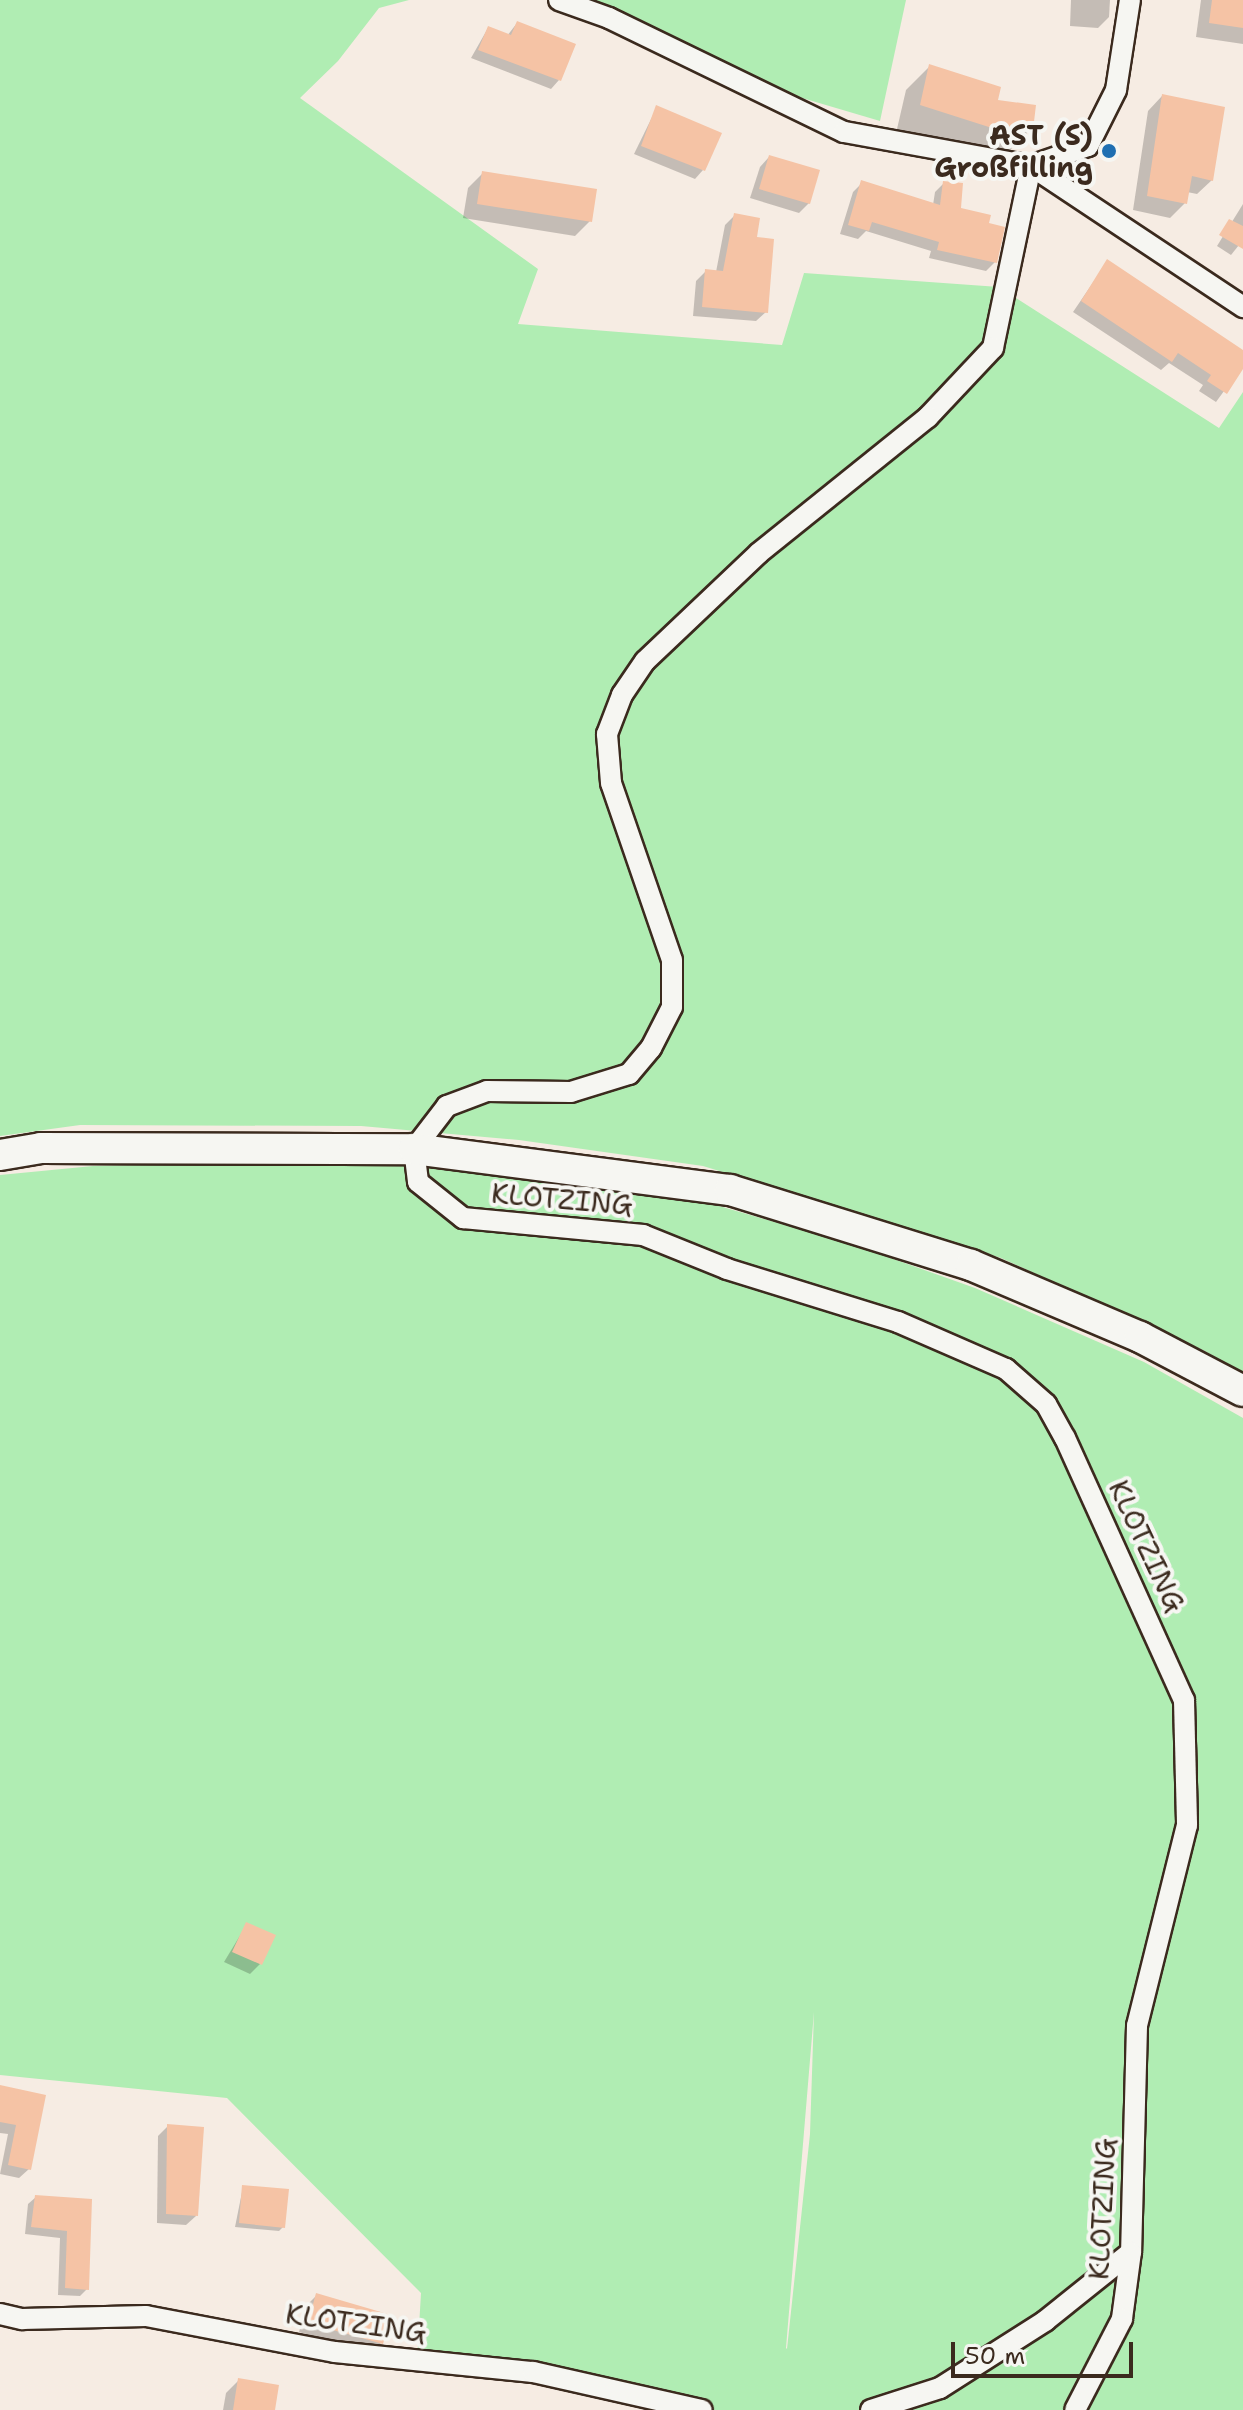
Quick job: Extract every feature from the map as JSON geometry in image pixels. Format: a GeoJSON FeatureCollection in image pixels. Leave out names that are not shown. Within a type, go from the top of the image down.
{"type":"FeatureCollection","features":[{"type":"Feature","properties":{"kind":"main road"},"geometry":{"type":"LineString","coordinates":[[0,1155],[41,1148],[414,1149],[730,1190],[971,1265],[1140,1337],[1243,1391]]}},
{"type":"Feature","properties":{"kind":"street"},"geometry":{"type":"LineString","coordinates":[[559,0],[609,18],[844,132],[1031,166],[1243,307]]}},
{"type":"Feature","properties":{"kind":"street"},"geometry":{"type":"LineString","coordinates":[[1031,166],[1088,146],[1116,90],[1130,0]]}},
{"type":"Feature","properties":{"kind":"street"},"geometry":{"type":"LineString","coordinates":[[414,1149],[447,1106],[487,1091],[571,1092],[629,1074],[651,1048],[672,1007],[672,960],[611,783],[607,734],[622,695],[645,661],[759,553],[928,417],[993,348],[1031,166]]}},
{"type":"Feature","properties":{"kind":"street","name":"KLOTZING"},"geometry":{"type":"LineString","coordinates":[[414,1149],[418,1182],[463,1218],[643,1235],[727,1269],[898,1322],[1006,1369],[1046,1404],[1129,1572],[1184,1700],[1187,1825],[1137,2026],[1131,2252],[1122,2319],[1075,2410]]}},
{"type":"Feature","properties":{"kind":"street"},"geometry":{"type":"LineString","coordinates":[[871,2410],[940,2388],[1045,2321],[1131,2252]]}},
{"type":"Feature","properties":{"kind":"street","name":"KLOTZING"},"geometry":{"type":"LineString","coordinates":[[0,2314],[22,2319],[146,2316],[335,2352],[533,2372],[702,2410]]}},
{"type":"Feature","properties":{"kind":"green space"},"geometry":{"type":"Polygon","coordinates":[[[0,0],[409,0],[379,8],[338,61],[300,98],[538,269],[518,324],[782,345],[804,273],[999,287],[1219,428],[1243,392],[1243,1374],[1205,1351],[1001,1258],[703,1166],[519,1140],[361,1126],[80,1125],[0,1136],[0,0]]]}},
{"type":"Feature","properties":{"kind":"green space"},"geometry":{"type":"Polygon","coordinates":[[[592,0],[906,0],[880,121],[765,87],[592,0]]]}},
{"type":"Feature","properties":{"kind":"green space"},"geometry":{"type":"Polygon","coordinates":[[[314,1161],[473,1164],[702,1201],[854,1245],[975,1288],[1144,1362],[1243,1418],[1243,2410],[702,2410],[417,2361],[421,2293],[227,2098],[0,2075],[0,1175],[93,1166],[314,1161]],[[814,2012],[787,2349],[810,2134],[814,2012]]]}},
{"type":"Feature","properties":{"kind":"building"},"geometry":{"type":"Polygon","coordinates":[[[1212,0],[1243,0],[1243,28],[1209,23],[1212,0]]]}},
{"type":"Feature","properties":{"kind":"building"},"geometry":{"type":"Polygon","coordinates":[[[517,21],[576,44],[561,81],[478,50],[488,26],[511,35],[517,21]]]}},
{"type":"Feature","properties":{"kind":"building"},"geometry":{"type":"Polygon","coordinates":[[[929,64],[1001,87],[998,100],[1036,105],[1033,130],[992,128],[920,105],[929,64]]]}},
{"type":"Feature","properties":{"kind":"building"},"geometry":{"type":"Polygon","coordinates":[[[1162,94],[1225,107],[1213,181],[1192,176],[1187,204],[1147,196],[1162,94]]]}},
{"type":"Feature","properties":{"kind":"building"},"geometry":{"type":"Polygon","coordinates":[[[656,105],[722,133],[705,171],[641,146],[656,105]]]}},
{"type":"Feature","properties":{"kind":"building"},"geometry":{"type":"Polygon","coordinates":[[[769,155],[820,170],[810,204],[759,189],[769,155]]]}},
{"type":"Feature","properties":{"kind":"building"},"geometry":{"type":"Polygon","coordinates":[[[482,171],[597,189],[592,222],[477,204],[482,171]]]}},
{"type":"Feature","properties":{"kind":"building"},"geometry":{"type":"Polygon","coordinates":[[[861,180],[940,205],[943,181],[963,183],[961,208],[991,215],[989,223],[1005,227],[997,263],[937,250],[939,242],[872,222],[869,231],[848,225],[861,180]]]}},
{"type":"Feature","properties":{"kind":"building"},"geometry":{"type":"Polygon","coordinates":[[[734,213],[760,218],[757,237],[774,239],[768,313],[702,307],[705,269],[723,271],[734,213]]]}},
{"type":"Feature","properties":{"kind":"building"},"geometry":{"type":"Polygon","coordinates":[[[1229,219],[1243,226],[1243,249],[1219,235],[1229,219]]]}},
{"type":"Feature","properties":{"kind":"building"},"geometry":{"type":"Polygon","coordinates":[[[1107,259],[1243,350],[1243,369],[1227,394],[1207,381],[1211,375],[1178,353],[1172,362],[1081,301],[1107,259]]]}},
{"type":"Feature","properties":{"kind":"building"},"geometry":{"type":"Polygon","coordinates":[[[246,1922],[276,1935],[262,1965],[232,1952],[246,1922]]]}},
{"type":"Feature","properties":{"kind":"building"},"geometry":{"type":"Polygon","coordinates":[[[0,2085],[46,2095],[31,2170],[8,2165],[16,2125],[0,2122],[0,2085]]]}},
{"type":"Feature","properties":{"kind":"building"},"geometry":{"type":"Polygon","coordinates":[[[167,2124],[204,2127],[198,2216],[166,2214],[167,2124]]]}},
{"type":"Feature","properties":{"kind":"building"},"geometry":{"type":"Polygon","coordinates":[[[242,2185],[289,2189],[285,2228],[239,2223],[242,2185]]]}},
{"type":"Feature","properties":{"kind":"building"},"geometry":{"type":"Polygon","coordinates":[[[35,2195],[92,2199],[89,2290],[65,2288],[67,2231],[31,2227],[35,2195]]]}},
{"type":"Feature","properties":{"kind":"building"},"geometry":{"type":"Polygon","coordinates":[[[316,2293],[391,2315],[383,2344],[308,2323],[316,2293]]]}},
{"type":"Feature","properties":{"kind":"building"},"geometry":{"type":"Polygon","coordinates":[[[238,2378],[279,2385],[275,2410],[233,2410],[238,2378]]]}},
{"type":"Feature","properties":{"kind":"place","name":"AST (S) Großfilling"},"geometry":{"type":"Point","coordinates":[1109,151]}}]}
